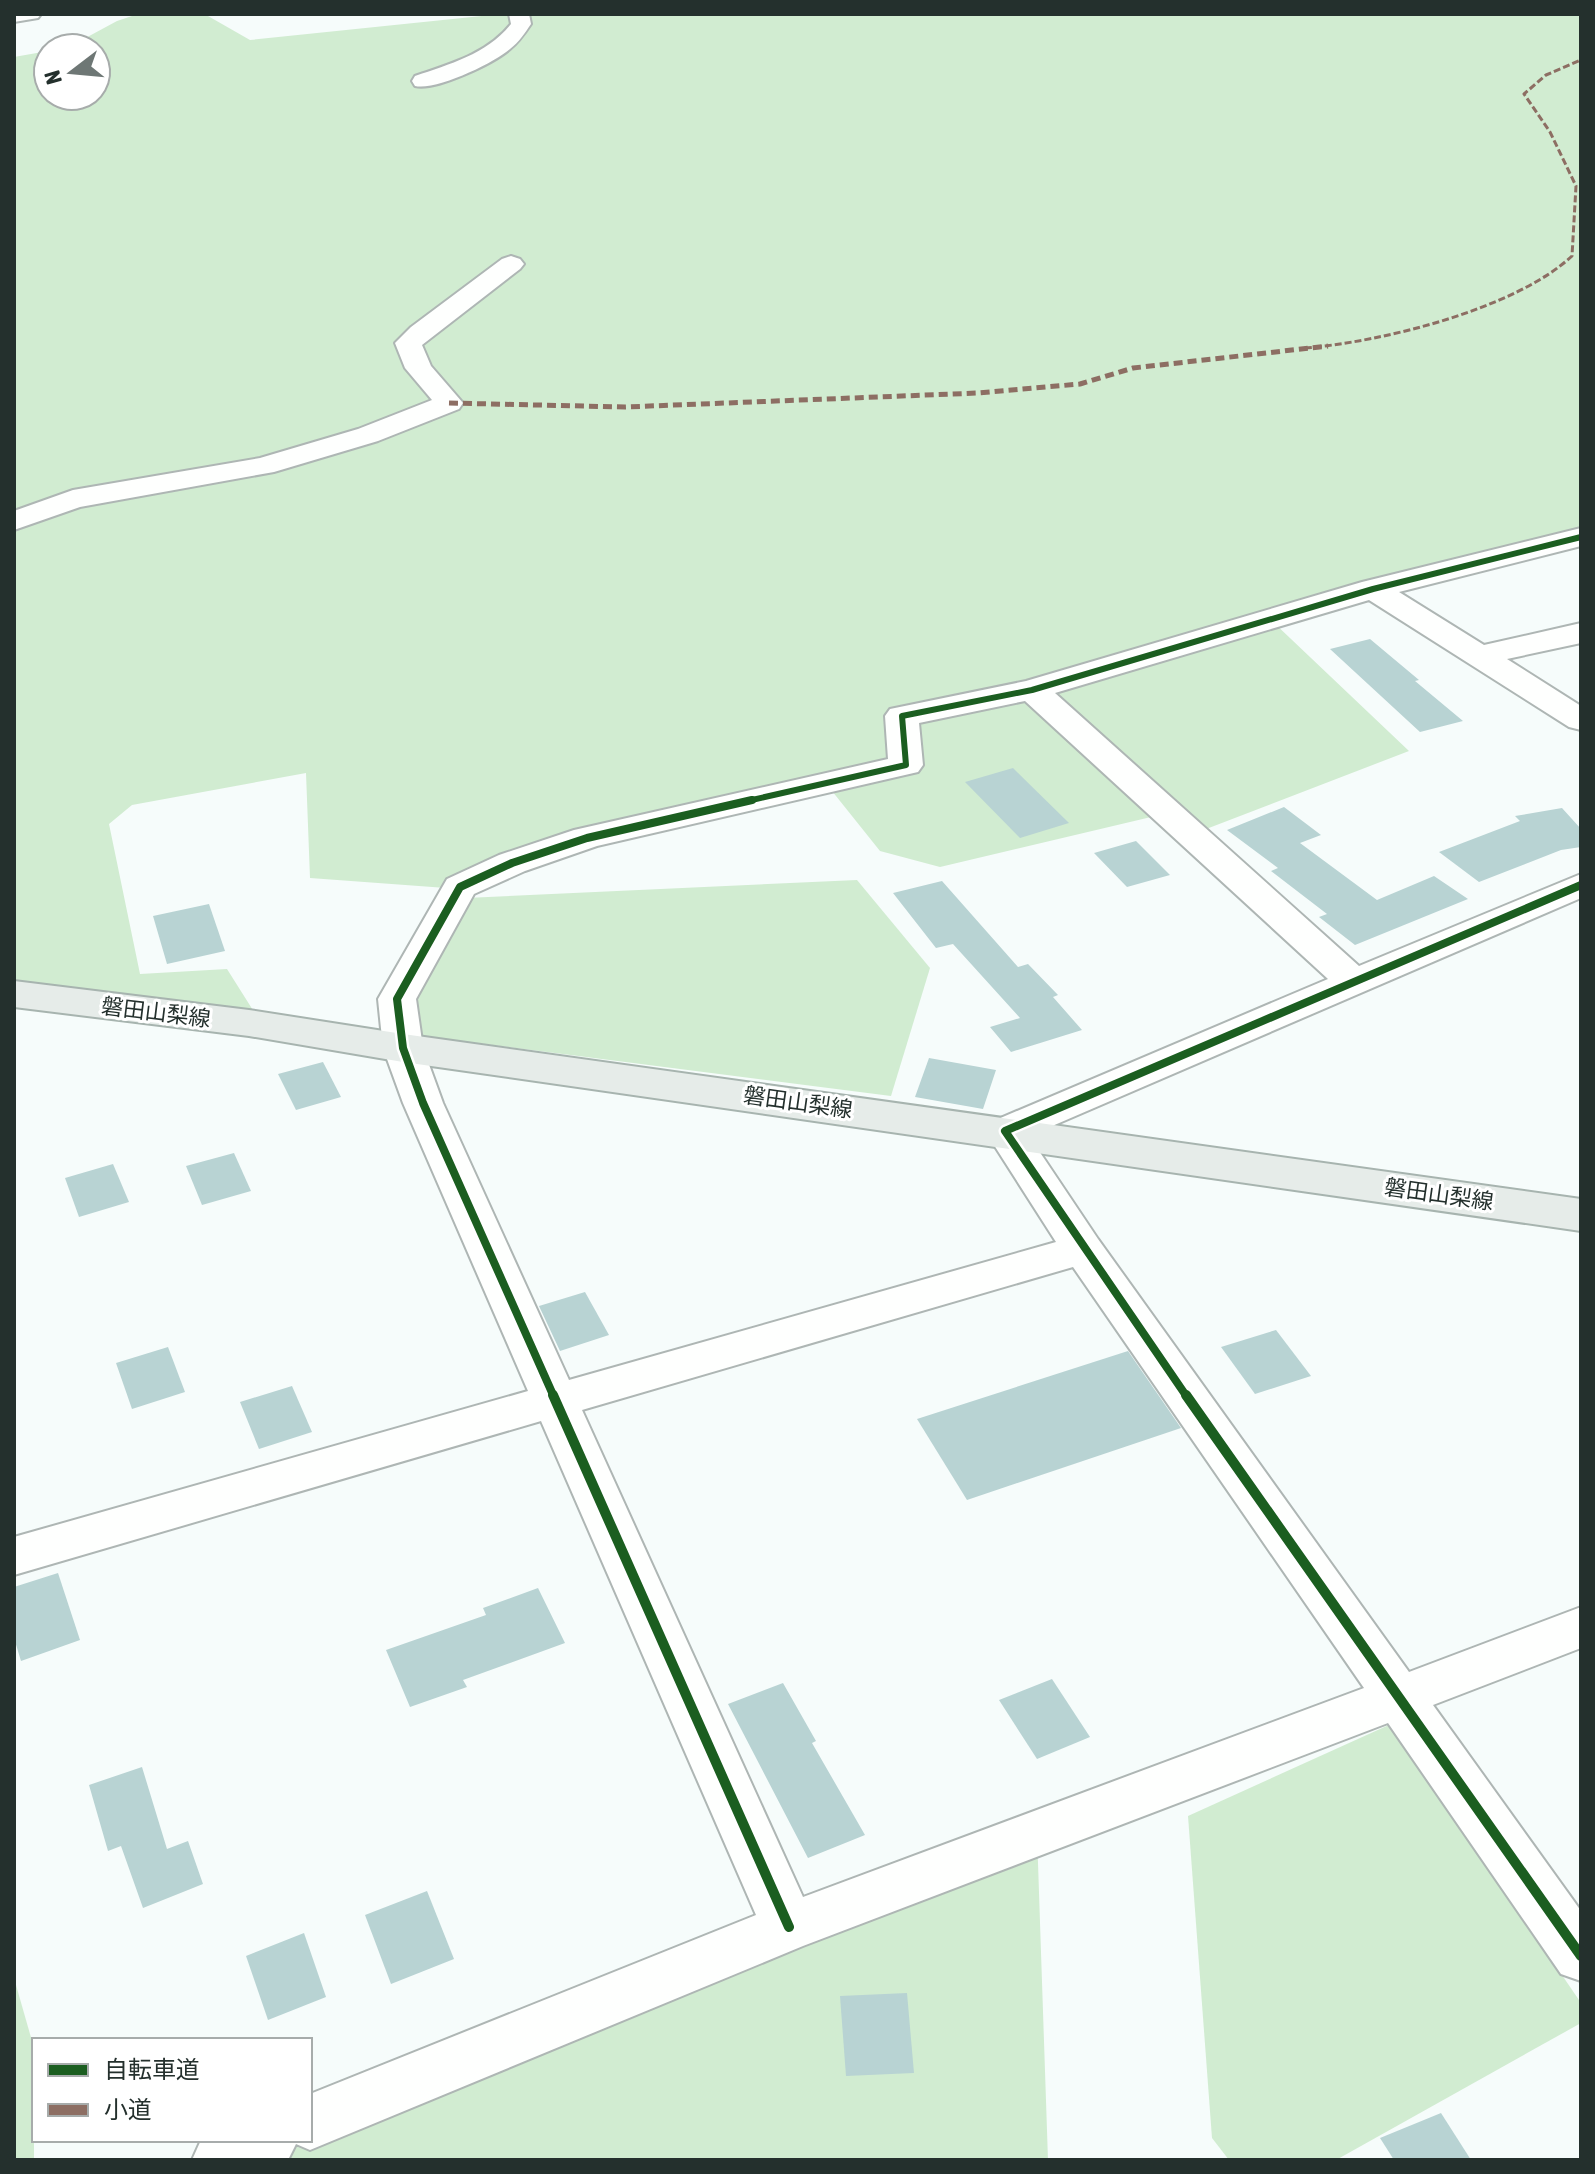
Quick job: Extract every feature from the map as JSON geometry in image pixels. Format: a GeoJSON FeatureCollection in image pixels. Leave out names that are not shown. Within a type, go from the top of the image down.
{"type":"FeatureCollection","features":[{"type":"Feature","properties":{"kind":"main road","name":"磐田山梨線"},"geometry":{"type":"LineString","coordinates":[[14,994],[249,1023],[403,1048],[1581,1215]]}},
{"type":"Feature","properties":{"kind":"street"},"geometry":{"type":"LineString","coordinates":[[14,16],[31,14]]}},
{"type":"Feature","properties":{"kind":"street"},"geometry":{"type":"LineString","coordinates":[[423,81],[490,55],[515,34],[521,24],[519,14]]}},
{"type":"Feature","properties":{"kind":"street"},"geometry":{"type":"LineString","coordinates":[[14,521],[73,499],[264,466],[368,435],[449,403],[418,368],[408,343],[422,329],[492,283],[511,264]]}},
{"type":"Feature","properties":{"kind":"street"},"geometry":{"type":"LineString","coordinates":[[789,1927],[423,1103],[403,1048],[397,999],[460,887],[512,863],[587,838],[906,765],[902,716],[1032,690],[1373,589],[1581,537]]}},
{"type":"Feature","properties":{"kind":"street"},"geometry":{"type":"LineString","coordinates":[[1373,589],[1581,720]]}},
{"type":"Feature","properties":{"kind":"street"},"geometry":{"type":"LineString","coordinates":[[1479,656],[1581,633]]}},
{"type":"Feature","properties":{"kind":"street"},"geometry":{"type":"LineString","coordinates":[[1032,690],[1353,981]]}},
{"type":"Feature","properties":{"kind":"street"},"geometry":{"type":"LineString","coordinates":[[1581,885],[1005,1131],[1083,1249],[1581,1956]]}},
{"type":"Feature","properties":{"kind":"street"},"geometry":{"type":"LineString","coordinates":[[14,1556],[1083,1249]]}},
{"type":"Feature","properties":{"kind":"street"},"geometry":{"type":"LineString","coordinates":[[312,2121],[449,2061],[789,1927],[1581,1627]]}},
{"type":"Feature","properties":{"kind":"street"},"geometry":{"type":"LineString","coordinates":[[222,2160],[263,2142]]}},
{"type":"Feature","properties":{"kind":"green space"},"geometry":{"type":"Polygon","coordinates":[[[138,14],[208,16],[250,40],[501,14],[1581,14],[1581,537],[1271,620],[1409,751],[1201,831],[1168,813],[940,867],[880,851],[832,791],[906,765],[643,824],[446,888],[310,878],[306,773],[132,805],[109,824],[140,974],[227,969],[256,1015],[14,993],[14,57],[32,54],[32,112],[112,112],[112,32],[97,32],[138,14]]]}},
{"type":"Feature","properties":{"kind":"green space"},"geometry":{"type":"Polygon","coordinates":[[[857,880],[930,968],[891,1096],[414,1035],[401,993],[466,898],[857,880]]]}},
{"type":"Feature","properties":{"kind":"green space"},"geometry":{"type":"Polygon","coordinates":[[[1391,1724],[1581,2003],[1581,2023],[1336,2160],[1229,2160],[1212,2138],[1188,1816],[1391,1724]]]}},
{"type":"Feature","properties":{"kind":"green space"},"geometry":{"type":"Polygon","coordinates":[[[1037,1833],[1048,2160],[230,2160],[312,2142],[312,2139],[1037,1833]]]}},
{"type":"Feature","properties":{"kind":"green space"},"geometry":{"type":"Polygon","coordinates":[[[14,1978],[32,2041],[34,2160],[14,2160],[14,1978]]]}},
{"type":"Feature","properties":{"kind":"building"},"geometry":{"type":"Polygon","coordinates":[[[1370,639],[1463,721],[1420,732],[1330,649],[1370,639]]]}},
{"type":"Feature","properties":{"kind":"building"},"geometry":{"type":"Polygon","coordinates":[[[1013,768],[1069,823],[1020,838],[965,782],[1013,768]]]}},
{"type":"Feature","properties":{"kind":"building"},"geometry":{"type":"Polygon","coordinates":[[[1284,807],[1321,835],[1300,843],[1377,900],[1434,876],[1468,899],[1355,945],[1319,917],[1327,914],[1271,871],[1278,868],[1227,830],[1284,807]]]}},
{"type":"Feature","properties":{"kind":"building"},"geometry":{"type":"Polygon","coordinates":[[[1562,808],[1581,829],[1581,847],[1561,850],[1479,882],[1439,852],[1520,821],[1515,816],[1562,808]]]}},
{"type":"Feature","properties":{"kind":"building"},"geometry":{"type":"Polygon","coordinates":[[[1136,841],[1170,875],[1127,887],[1094,853],[1136,841]]]}},
{"type":"Feature","properties":{"kind":"building"},"geometry":{"type":"Polygon","coordinates":[[[942,881],[1018,967],[1028,964],[1058,995],[1053,997],[1082,1030],[1011,1052],[990,1027],[1020,1018],[953,944],[936,948],[893,893],[942,881]]]}},
{"type":"Feature","properties":{"kind":"building"},"geometry":{"type":"Polygon","coordinates":[[[209,904],[225,951],[167,964],[153,916],[209,904]]]}},
{"type":"Feature","properties":{"kind":"building"},"geometry":{"type":"Polygon","coordinates":[[[929,1058],[996,1070],[983,1109],[915,1097],[929,1058]]]}},
{"type":"Feature","properties":{"kind":"building"},"geometry":{"type":"Polygon","coordinates":[[[323,1062],[341,1097],[296,1110],[278,1074],[323,1062]]]}},
{"type":"Feature","properties":{"kind":"building"},"geometry":{"type":"Polygon","coordinates":[[[234,1153],[251,1191],[202,1205],[186,1166],[234,1153]]]}},
{"type":"Feature","properties":{"kind":"building"},"geometry":{"type":"Polygon","coordinates":[[[113,1164],[129,1202],[79,1217],[65,1178],[113,1164]]]}},
{"type":"Feature","properties":{"kind":"building"},"geometry":{"type":"Polygon","coordinates":[[[585,1292],[609,1335],[560,1351],[539,1306],[585,1292]]]}},
{"type":"Feature","properties":{"kind":"building"},"geometry":{"type":"Polygon","coordinates":[[[1276,1330],[1311,1376],[1255,1394],[1221,1347],[1276,1330]]]}},
{"type":"Feature","properties":{"kind":"building"},"geometry":{"type":"Polygon","coordinates":[[[168,1347],[185,1392],[132,1409],[116,1363],[168,1347]]]}},
{"type":"Feature","properties":{"kind":"building"},"geometry":{"type":"Polygon","coordinates":[[[1128,1351],[1181,1428],[967,1500],[917,1419],[1128,1351]]]}},
{"type":"Feature","properties":{"kind":"building"},"geometry":{"type":"Polygon","coordinates":[[[292,1386],[312,1432],[259,1449],[240,1402],[292,1386]]]}},
{"type":"Feature","properties":{"kind":"building"},"geometry":{"type":"Polygon","coordinates":[[[58,1573],[80,1640],[21,1661],[14,1638],[14,1587],[58,1573]]]}},
{"type":"Feature","properties":{"kind":"building"},"geometry":{"type":"Polygon","coordinates":[[[538,1588],[565,1643],[463,1680],[467,1687],[410,1707],[386,1650],[486,1615],[483,1608],[538,1588]]]}},
{"type":"Feature","properties":{"kind":"building"},"geometry":{"type":"Polygon","coordinates":[[[1052,1679],[1090,1737],[1037,1759],[999,1700],[1052,1679]]]}},
{"type":"Feature","properties":{"kind":"building"},"geometry":{"type":"Polygon","coordinates":[[[783,1683],[816,1741],[812,1743],[865,1835],[808,1858],[728,1704],[783,1683]]]}},
{"type":"Feature","properties":{"kind":"building"},"geometry":{"type":"Polygon","coordinates":[[[142,1767],[167,1849],[188,1841],[203,1884],[143,1908],[121,1846],[108,1851],[89,1785],[142,1767]]]}},
{"type":"Feature","properties":{"kind":"building"},"geometry":{"type":"Polygon","coordinates":[[[427,1891],[454,1959],[391,1984],[365,1915],[427,1891]]]}},
{"type":"Feature","properties":{"kind":"building"},"geometry":{"type":"Polygon","coordinates":[[[304,1933],[326,1997],[268,2020],[246,1956],[304,1933]]]}},
{"type":"Feature","properties":{"kind":"building"},"geometry":{"type":"Polygon","coordinates":[[[907,1993],[914,2073],[846,2076],[840,1996],[907,1993]]]}},
{"type":"Feature","properties":{"kind":"building"},"geometry":{"type":"Polygon","coordinates":[[[1441,2113],[1471,2160],[1394,2160],[1380,2138],[1441,2113]]]}},
{"type":"Feature","properties":{"kind":"marked path"},"geometry":{"type":"LineString","coordinates":[[449,403],[625,407],[978,393],[1080,384],[1133,368],[1353,344],[1416,328],[1510,296],[1554,273],[1572,256],[1576,186],[1550,132],[1524,94],[1546,75],[1581,60]]}},
{"type":"Feature","properties":{"kind":"cycle path"},"geometry":{"type":"LineString","coordinates":[[789,1927],[423,1103],[403,1048],[397,999],[460,887],[512,863],[587,838],[906,765],[902,716],[1032,690],[1373,589],[1581,537]]}},
{"type":"Feature","properties":{"kind":"cycle path"},"geometry":{"type":"LineString","coordinates":[[1581,885],[1005,1131],[1083,1249],[1581,1956]]}}]}
